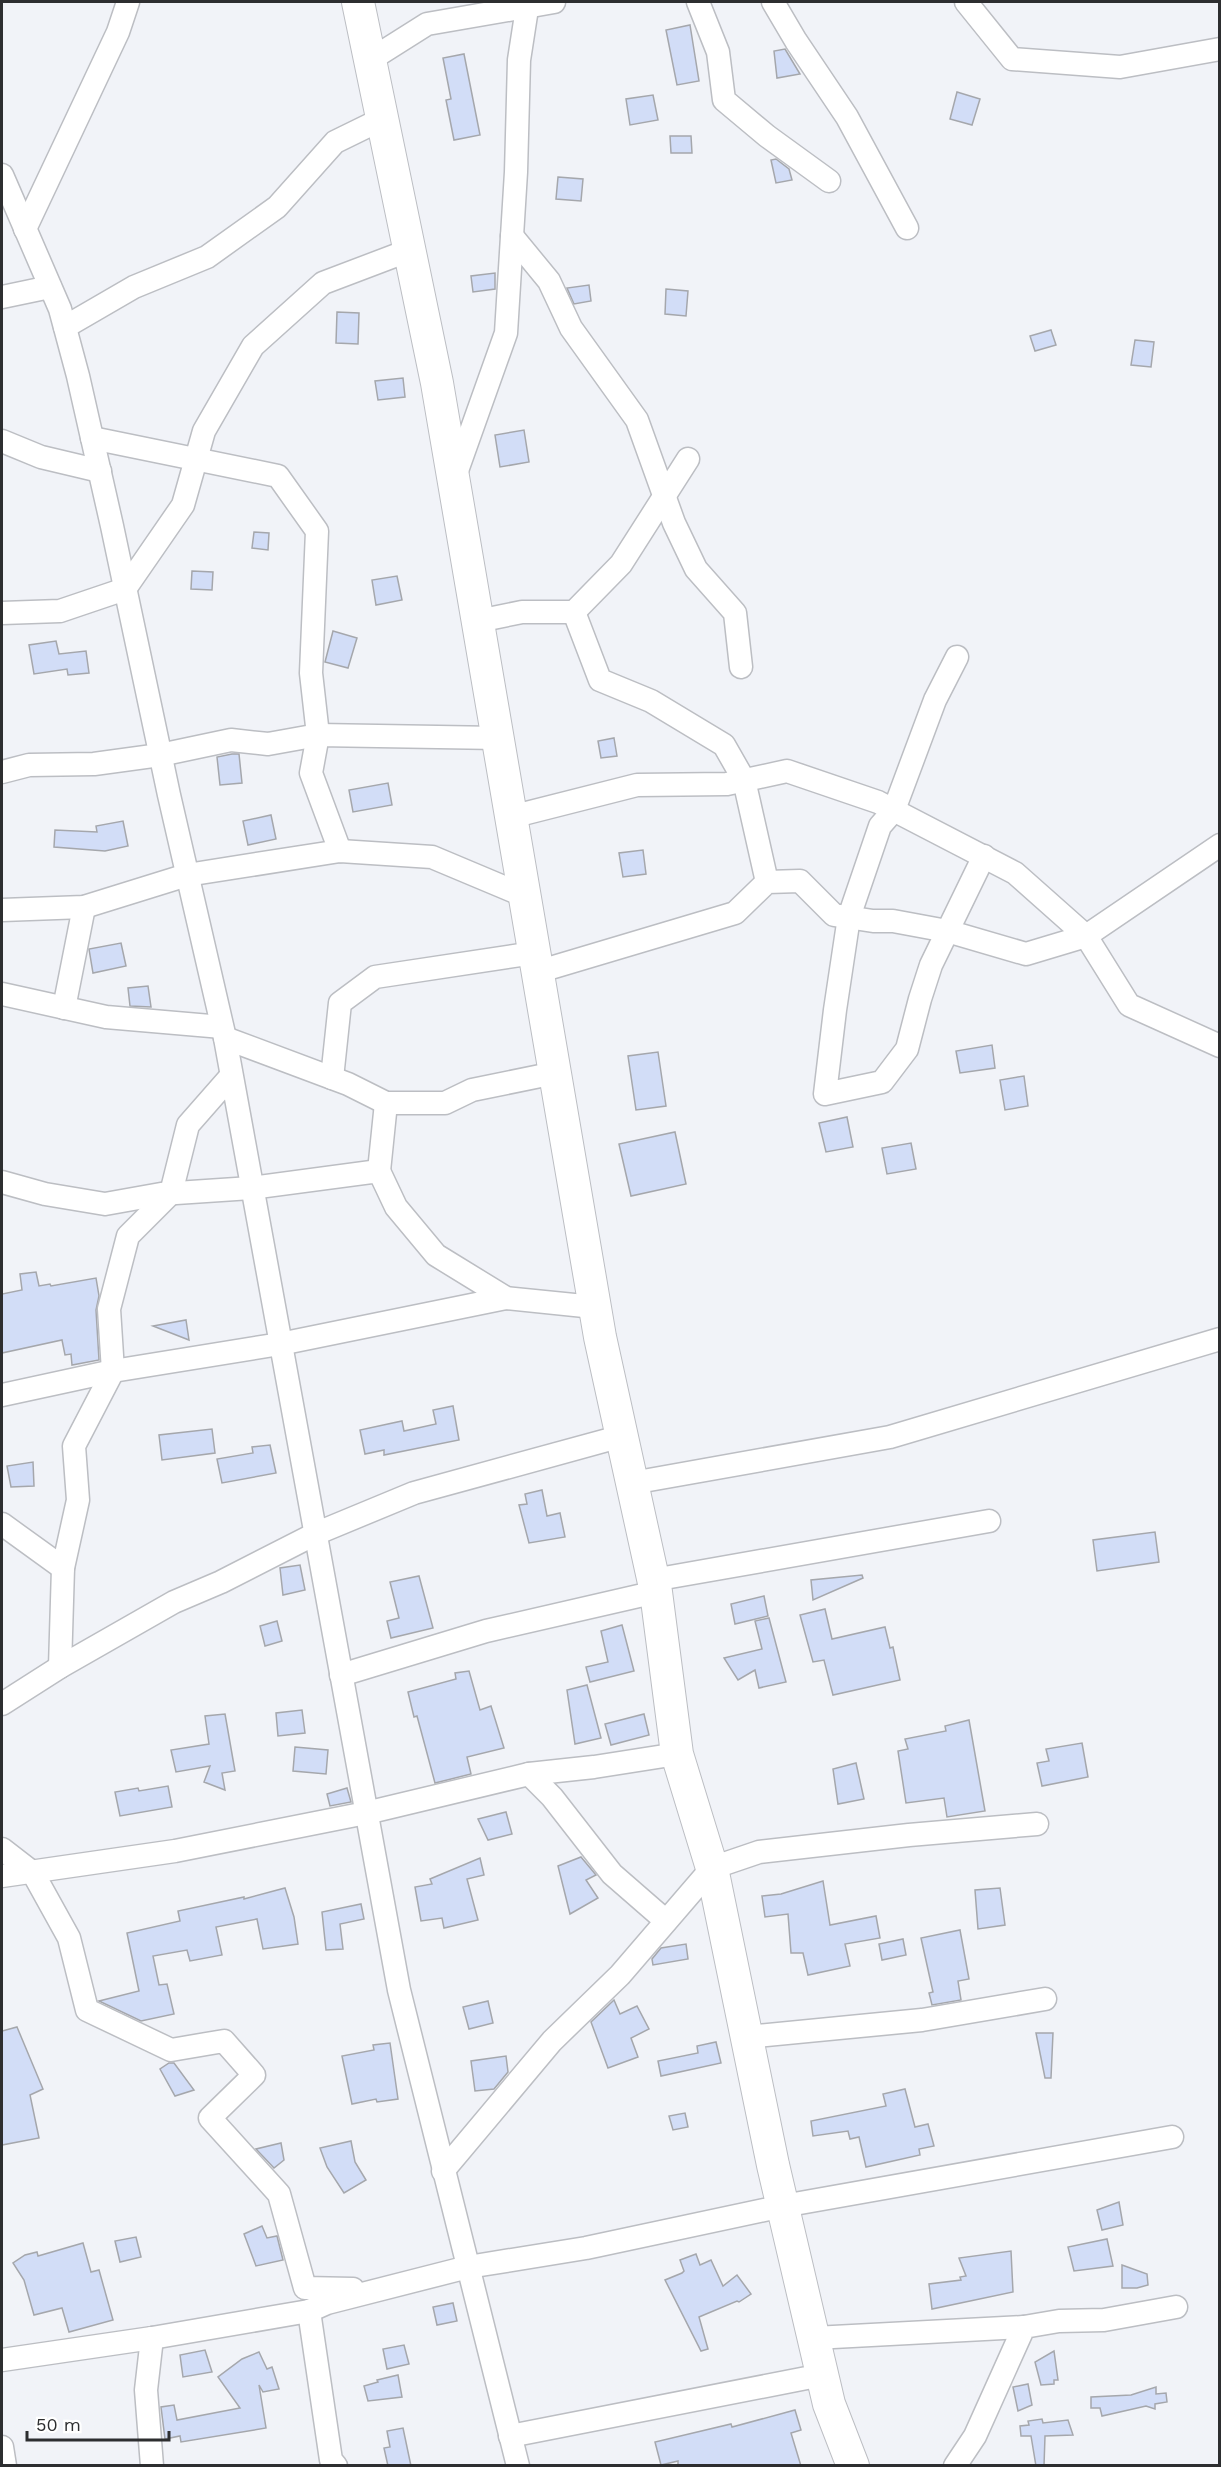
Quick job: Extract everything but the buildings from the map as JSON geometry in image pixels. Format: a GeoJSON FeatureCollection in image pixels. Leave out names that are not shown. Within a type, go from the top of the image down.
{"type":"FeatureCollection","features":[{"type":"Feature","properties":{"kind":"main road"},"geometry":{"type":"LineString","coordinates":[[358,2],[437,383],[594,1307],[654,1586],[677,1754],[712,1868],[783,2206],[829,2404],[853,2466]]}},
{"type":"Feature","properties":{"kind":"street"},"geometry":{"type":"LineString","coordinates":[[25,228],[118,32],[128,2]]}},
{"type":"Feature","properties":{"kind":"street"},"geometry":{"type":"LineString","coordinates":[[370,60],[427,24],[528,4],[554,2]]}},
{"type":"Feature","properties":{"kind":"street"},"geometry":{"type":"LineString","coordinates":[[698,2],[718,52],[724,100],[767,136],[829,181]]}},
{"type":"Feature","properties":{"kind":"street"},"geometry":{"type":"LineString","coordinates":[[773,2],[795,41],[847,117],[907,228]]}},
{"type":"Feature","properties":{"kind":"street"},"geometry":{"type":"LineString","coordinates":[[966,2],[1012,58],[1120,67],[1220,49]]}},
{"type":"Feature","properties":{"kind":"street"},"geometry":{"type":"LineString","coordinates":[[454,479],[506,333],[519,60],[528,4]]}},
{"type":"Feature","properties":{"kind":"street"},"geometry":{"type":"LineString","coordinates":[[65,327],[134,287],[207,257],[277,207],[334,142],[382,119]]}},
{"type":"Feature","properties":{"kind":"street"},"geometry":{"type":"LineString","coordinates":[[2,175],[50,286],[65,327],[100,471],[160,755],[223,1033],[399,1990],[518,2466]]}},
{"type":"Feature","properties":{"kind":"street"},"geometry":{"type":"LineString","coordinates":[[512,236],[549,281],[571,328],[637,420],[664,496],[696,569],[735,613],[741,667]]}},
{"type":"Feature","properties":{"kind":"street"},"geometry":{"type":"LineString","coordinates":[[2,613],[60,611],[125,589],[183,505],[204,431],[253,346],[323,283],[410,250]]}},
{"type":"Feature","properties":{"kind":"street"},"geometry":{"type":"LineString","coordinates":[[2,297],[50,286]]}},
{"type":"Feature","properties":{"kind":"street"},"geometry":{"type":"LineString","coordinates":[[92,438],[278,476],[317,531],[311,673],[318,735],[311,773],[340,851]]}},
{"type":"Feature","properties":{"kind":"street"},"geometry":{"type":"LineString","coordinates":[[2,441],[41,457],[100,471]]}},
{"type":"Feature","properties":{"kind":"street"},"geometry":{"type":"LineString","coordinates":[[478,621],[522,612],[574,612],[621,564],[688,459]]}},
{"type":"Feature","properties":{"kind":"street"},"geometry":{"type":"LineString","coordinates":[[574,612],[600,680],[651,701],[724,745],[744,780],[767,882]]}},
{"type":"Feature","properties":{"kind":"street"},"geometry":{"type":"LineString","coordinates":[[957,657],[935,699],[894,810],[880,825],[849,917],[834,1010],[825,1094],[882,1082],[907,1049],[931,965],[984,856]]}},
{"type":"Feature","properties":{"kind":"street"},"geometry":{"type":"LineString","coordinates":[[2,772],[29,765],[94,765],[160,755],[231,740],[268,744],[318,735],[498,738]]}},
{"type":"Feature","properties":{"kind":"street"},"geometry":{"type":"LineString","coordinates":[[511,817],[637,785],[727,784],[787,771],[878,802],[1015,873],[1086,936],[1129,1005],[1220,1046]]}},
{"type":"Feature","properties":{"kind":"street"},"geometry":{"type":"LineString","coordinates":[[332,1078],[339,1003],[375,977],[536,963],[735,913],[767,882],[800,881],[834,915],[873,921],[893,921],[946,931],[1026,954],[1086,936],[1220,845]]}},
{"type":"Feature","properties":{"kind":"street"},"geometry":{"type":"LineString","coordinates":[[2,910],[84,907],[187,875],[340,851],[432,857],[525,896]]}},
{"type":"Feature","properties":{"kind":"street"},"geometry":{"type":"LineString","coordinates":[[64,1008],[84,907]]}},
{"type":"Feature","properties":{"kind":"street"},"geometry":{"type":"LineString","coordinates":[[2,994],[105,1017],[223,1033],[386,1103],[445,1103],[472,1090],[555,1073]]}},
{"type":"Feature","properties":{"kind":"street"},"geometry":{"type":"LineString","coordinates":[[60,1666],[63,1568],[78,1500],[74,1446],[113,1371],[109,1310],[128,1236],[171,1193],[188,1125],[231,1076]]}},
{"type":"Feature","properties":{"kind":"street"},"geometry":{"type":"LineString","coordinates":[[386,1103],[379,1171],[396,1207],[436,1255],[506,1298]]}},
{"type":"Feature","properties":{"kind":"street"},"geometry":{"type":"LineString","coordinates":[[2,1182],[45,1194],[105,1204],[171,1193],[251,1188],[379,1171]]}},
{"type":"Feature","properties":{"kind":"street"},"geometry":{"type":"LineString","coordinates":[[2,1395],[113,1371],[280,1344],[506,1298],[594,1307]]}},
{"type":"Feature","properties":{"kind":"street"},"geometry":{"type":"LineString","coordinates":[[632,1483],[890,1437],[1220,1339]]}},
{"type":"Feature","properties":{"kind":"street"},"geometry":{"type":"LineString","coordinates":[[2,1704],[60,1666],[174,1602],[221,1582],[315,1534],[414,1493],[622,1436]]}},
{"type":"Feature","properties":{"kind":"street"},"geometry":{"type":"LineString","coordinates":[[341,1675],[486,1631],[654,1586],[989,1521]]}},
{"type":"Feature","properties":{"kind":"street"},"geometry":{"type":"LineString","coordinates":[[2,1524],[63,1568]]}},
{"type":"Feature","properties":{"kind":"street"},"geometry":{"type":"LineString","coordinates":[[2,1876],[175,1851],[366,1813],[504,1782],[529,1774],[677,1754]]}},
{"type":"Feature","properties":{"kind":"street"},"geometry":{"type":"LineString","coordinates":[[529,1774],[552,1797],[612,1874],[666,1921]]}},
{"type":"Feature","properties":{"kind":"street"},"geometry":{"type":"LineString","coordinates":[[443,2170],[552,2041],[620,1975],[712,1868],[769,1851],[909,1835],[1037,1824]]}},
{"type":"Feature","properties":{"kind":"street"},"geometry":{"type":"LineString","coordinates":[[2,1849],[33,1873],[69,1938],[87,2010],[171,2050],[224,2041],[254,2075],[210,2118],[279,2194],[305,2288],[387,2289]]}},
{"type":"Feature","properties":{"kind":"street"},"geometry":{"type":"LineString","coordinates":[[747,2037],[922,2020],[1045,1999]]}},
{"type":"Feature","properties":{"kind":"street"},"geometry":{"type":"LineString","coordinates":[[2,2360],[152,2338],[309,2311],[327,2303],[468,2268],[586,2248],[783,2206],[1172,2137]]}},
{"type":"Feature","properties":{"kind":"street"},"geometry":{"type":"LineString","coordinates":[[813,2338],[1024,2327],[1059,2321],[1104,2320],[1176,2307]]}},
{"type":"Feature","properties":{"kind":"street"},"geometry":{"type":"LineString","coordinates":[[309,2311],[331,2460],[336,2466]]}},
{"type":"Feature","properties":{"kind":"street"},"geometry":{"type":"LineString","coordinates":[[955,2466],[975,2436],[993,2400],[1024,2327]]}},
{"type":"Feature","properties":{"kind":"street"},"geometry":{"type":"LineString","coordinates":[[152,2338],[146,2390],[152,2466]]}},
{"type":"Feature","properties":{"kind":"street"},"geometry":{"type":"LineString","coordinates":[[510,2436],[822,2375]]}},
{"type":"Feature","properties":{"kind":"street"},"geometry":{"type":"LineString","coordinates":[[2,2448],[5,2466]]}}]}
